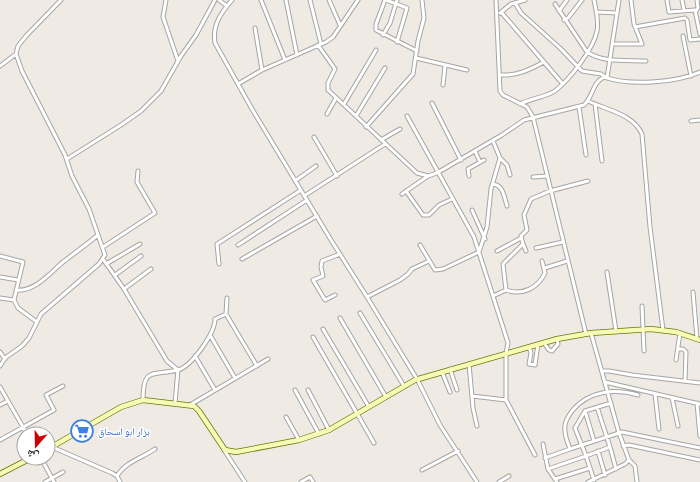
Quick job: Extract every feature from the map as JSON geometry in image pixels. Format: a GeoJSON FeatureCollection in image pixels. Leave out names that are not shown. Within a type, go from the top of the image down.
{"type":"FeatureCollection","features":[{"type":"Feature","properties":{"kind":"street"},"geometry":{"type":"LineString","coordinates":[[0,366],[5,359],[26,342],[41,314],[103,260],[105,255],[67,159],[22,71],[16,54],[18,46],[26,36],[61,0]]}},
{"type":"Feature","properties":{"kind":"street"},"geometry":{"type":"LineString","coordinates":[[166,0],[163,17],[178,61]]}},
{"type":"Feature","properties":{"kind":"street"},"geometry":{"type":"LineString","coordinates":[[67,159],[104,137],[140,111],[161,90],[178,61],[196,35],[215,0]]}},
{"type":"Feature","properties":{"kind":"street"},"geometry":{"type":"LineString","coordinates":[[219,0],[227,6]]}},
{"type":"Feature","properties":{"kind":"street"},"geometry":{"type":"LineString","coordinates":[[232,0],[217,22],[214,36],[215,43],[304,196],[368,297],[417,379],[440,425],[477,482]]}},
{"type":"Feature","properties":{"kind":"street"},"geometry":{"type":"LineString","coordinates":[[261,0],[285,60]]}},
{"type":"Feature","properties":{"kind":"street"},"geometry":{"type":"LineString","coordinates":[[286,0],[296,55]]}},
{"type":"Feature","properties":{"kind":"street"},"geometry":{"type":"LineString","coordinates":[[310,0],[320,44],[335,69],[327,87],[336,98],[417,174],[428,176]]}},
{"type":"Feature","properties":{"kind":"street"},"geometry":{"type":"LineString","coordinates":[[329,0],[340,25]]}},
{"type":"Feature","properties":{"kind":"street"},"geometry":{"type":"LineString","coordinates":[[238,84],[262,70],[333,37],[358,0]]}},
{"type":"Feature","properties":{"kind":"street"},"geometry":{"type":"LineString","coordinates":[[397,42],[407,8],[397,1],[385,0],[376,24],[376,30],[383,35],[416,52]]}},
{"type":"Feature","properties":{"kind":"street"},"geometry":{"type":"LineString","coordinates":[[366,126],[412,74],[424,18],[422,0]]}},
{"type":"Feature","properties":{"kind":"street"},"geometry":{"type":"LineString","coordinates":[[496,0],[500,91],[503,95],[527,107],[533,117],[567,261],[588,334],[602,371],[623,446],[629,460],[635,466],[637,482]]}},
{"type":"Feature","properties":{"kind":"street"},"geometry":{"type":"LineString","coordinates":[[496,16],[515,3],[525,0]]}},
{"type":"Feature","properties":{"kind":"street"},"geometry":{"type":"LineString","coordinates":[[559,11],[567,0]]}},
{"type":"Feature","properties":{"kind":"street"},"geometry":{"type":"LineString","coordinates":[[564,20],[568,18],[582,0]]}},
{"type":"Feature","properties":{"kind":"street"},"geometry":{"type":"LineString","coordinates":[[520,104],[532,98],[554,91],[578,67],[596,34],[596,12],[594,0]]}},
{"type":"Feature","properties":{"kind":"street"},"geometry":{"type":"LineString","coordinates":[[607,78],[619,0]]}},
{"type":"Feature","properties":{"kind":"street"},"geometry":{"type":"LineString","coordinates":[[612,44],[642,44],[635,27],[631,0]]}},
{"type":"Feature","properties":{"kind":"street"},"geometry":{"type":"LineString","coordinates":[[667,0],[669,12],[684,10],[696,11]]}},
{"type":"Feature","properties":{"kind":"street"},"geometry":{"type":"LineString","coordinates":[[682,0],[684,10]]}},
{"type":"Feature","properties":{"kind":"street"},"geometry":{"type":"LineString","coordinates":[[697,0],[698,8],[696,11],[700,34]]}},
{"type":"Feature","properties":{"kind":"street"},"geometry":{"type":"LineString","coordinates":[[383,35],[390,23],[397,1]]}},
{"type":"Feature","properties":{"kind":"street"},"geometry":{"type":"LineString","coordinates":[[515,3],[521,13],[560,48],[582,71],[601,74],[607,78]]}},
{"type":"Feature","properties":{"kind":"street"},"geometry":{"type":"LineString","coordinates":[[555,4],[564,20],[587,52],[592,56],[610,59],[646,61]]}},
{"type":"Feature","properties":{"kind":"street"},"geometry":{"type":"LineString","coordinates":[[501,12],[562,83]]}},
{"type":"Feature","properties":{"kind":"street"},"geometry":{"type":"LineString","coordinates":[[596,12],[617,13]]}},
{"type":"Feature","properties":{"kind":"street"},"geometry":{"type":"LineString","coordinates":[[635,27],[686,19],[690,40],[700,39]]}},
{"type":"Feature","properties":{"kind":"street"},"geometry":{"type":"LineString","coordinates":[[255,28],[262,70]]}},
{"type":"Feature","properties":{"kind":"street"},"geometry":{"type":"LineString","coordinates":[[683,36],[691,76]]}},
{"type":"Feature","properties":{"kind":"street"},"geometry":{"type":"LineString","coordinates":[[344,104],[376,50]]}},
{"type":"Feature","properties":{"kind":"street"},"geometry":{"type":"LineString","coordinates":[[0,66],[16,54]]}},
{"type":"Feature","properties":{"kind":"street"},"geometry":{"type":"LineString","coordinates":[[416,58],[467,70]]}},
{"type":"Feature","properties":{"kind":"street"},"geometry":{"type":"LineString","coordinates":[[500,75],[512,76],[528,71],[544,62]]}},
{"type":"Feature","properties":{"kind":"street"},"geometry":{"type":"LineString","coordinates":[[443,85],[445,66]]}},
{"type":"Feature","properties":{"kind":"street"},"geometry":{"type":"LineString","coordinates":[[356,116],[384,68]]}},
{"type":"Feature","properties":{"kind":"street"},"geometry":{"type":"LineString","coordinates":[[402,194],[428,176],[437,173],[461,160],[514,126],[533,117],[579,107],[588,101],[599,80],[604,77],[649,82],[691,76],[700,72]]}},
{"type":"Feature","properties":{"kind":"street"},"geometry":{"type":"LineString","coordinates":[[327,114],[336,98]]}},
{"type":"Feature","properties":{"kind":"street"},"geometry":{"type":"LineString","coordinates":[[588,101],[618,112],[639,127],[642,134],[650,227],[663,330]]}},
{"type":"Feature","properties":{"kind":"street"},"geometry":{"type":"LineString","coordinates":[[432,103],[461,160]]}},
{"type":"Feature","properties":{"kind":"street"},"geometry":{"type":"LineString","coordinates":[[595,104],[602,162]]}},
{"type":"Feature","properties":{"kind":"street"},"geometry":{"type":"LineString","coordinates":[[579,107],[586,155]]}},
{"type":"Feature","properties":{"kind":"street"},"geometry":{"type":"LineString","coordinates":[[407,116],[437,173],[474,237],[508,343],[506,353],[506,400],[535,455]]}},
{"type":"Feature","properties":{"kind":"street"},"geometry":{"type":"LineString","coordinates":[[691,121],[700,120]]}},
{"type":"Feature","properties":{"kind":"street"},"geometry":{"type":"LineString","coordinates":[[381,140],[400,129]]}},
{"type":"Feature","properties":{"kind":"street"},"geometry":{"type":"LineString","coordinates":[[314,137],[337,176]]}},
{"type":"Feature","properties":{"kind":"street"},"geometry":{"type":"LineString","coordinates":[[493,140],[500,158],[507,165],[510,175]]}},
{"type":"Feature","properties":{"kind":"street"},"geometry":{"type":"LineString","coordinates":[[304,196],[385,144]]}},
{"type":"Feature","properties":{"kind":"street"},"geometry":{"type":"LineString","coordinates":[[475,151],[480,162]]}},
{"type":"Feature","properties":{"kind":"street"},"geometry":{"type":"LineString","coordinates":[[420,245],[435,270],[479,252],[485,239],[492,184],[500,158]]}},
{"type":"Feature","properties":{"kind":"street"},"geometry":{"type":"LineString","coordinates":[[469,176],[468,169],[484,160]]}},
{"type":"Feature","properties":{"kind":"street"},"geometry":{"type":"LineString","coordinates":[[295,181],[316,166]]}},
{"type":"Feature","properties":{"kind":"street"},"geometry":{"type":"LineString","coordinates":[[103,247],[155,212],[137,182],[138,171]]}},
{"type":"Feature","properties":{"kind":"street"},"geometry":{"type":"LineString","coordinates":[[533,178],[547,176]]}},
{"type":"Feature","properties":{"kind":"street"},"geometry":{"type":"LineString","coordinates":[[497,251],[521,238],[527,230],[524,215],[533,197],[588,181]]}},
{"type":"Feature","properties":{"kind":"street"},"geometry":{"type":"LineString","coordinates":[[492,184],[501,188],[507,206]]}},
{"type":"Feature","properties":{"kind":"street"},"geometry":{"type":"LineString","coordinates":[[219,264],[218,244],[301,190]]}},
{"type":"Feature","properties":{"kind":"street"},"geometry":{"type":"LineString","coordinates":[[406,191],[423,215],[429,215],[439,205],[452,200]]}},
{"type":"Feature","properties":{"kind":"street"},"geometry":{"type":"LineString","coordinates":[[238,245],[307,200]]}},
{"type":"Feature","properties":{"kind":"street"},"geometry":{"type":"LineString","coordinates":[[472,210],[485,239]]}},
{"type":"Feature","properties":{"kind":"street"},"geometry":{"type":"LineString","coordinates":[[242,259],[317,216]]}},
{"type":"Feature","properties":{"kind":"street"},"geometry":{"type":"LineString","coordinates":[[16,290],[21,291],[31,288],[44,280],[98,235]]}},
{"type":"Feature","properties":{"kind":"street"},"geometry":{"type":"LineString","coordinates":[[521,238],[526,251]]}},
{"type":"Feature","properties":{"kind":"street"},"geometry":{"type":"LineString","coordinates":[[536,248],[563,242]]}},
{"type":"Feature","properties":{"kind":"street"},"geometry":{"type":"LineString","coordinates":[[106,264],[140,244]]}},
{"type":"Feature","properties":{"kind":"street"},"geometry":{"type":"LineString","coordinates":[[506,290],[503,264],[523,244]]}},
{"type":"Feature","properties":{"kind":"street"},"geometry":{"type":"LineString","coordinates":[[334,295],[325,300],[314,280],[324,276],[321,267],[322,261],[340,254]]}},
{"type":"Feature","properties":{"kind":"street"},"geometry":{"type":"LineString","coordinates":[[0,256],[23,262],[14,300],[18,308],[37,322]]}},
{"type":"Feature","properties":{"kind":"street"},"geometry":{"type":"LineString","coordinates":[[115,275],[141,256]]}},
{"type":"Feature","properties":{"kind":"street"},"geometry":{"type":"LineString","coordinates":[[103,260],[124,289],[167,361],[178,370]]}},
{"type":"Feature","properties":{"kind":"street"},"geometry":{"type":"LineString","coordinates":[[368,297],[400,280],[412,269],[429,261]]}},
{"type":"Feature","properties":{"kind":"street"},"geometry":{"type":"LineString","coordinates":[[493,296],[506,290],[519,292],[538,285],[545,268],[542,261]]}},
{"type":"Feature","properties":{"kind":"street"},"geometry":{"type":"LineString","coordinates":[[545,268],[567,261]]}},
{"type":"Feature","properties":{"kind":"street"},"geometry":{"type":"LineString","coordinates":[[124,289],[151,270]]}},
{"type":"Feature","properties":{"kind":"street"},"geometry":{"type":"LineString","coordinates":[[607,272],[616,331]]}},
{"type":"Feature","properties":{"kind":"street"},"geometry":{"type":"LineString","coordinates":[[0,277],[18,280]]}},
{"type":"Feature","properties":{"kind":"street"},"geometry":{"type":"LineString","coordinates":[[223,447],[229,452],[236,452],[299,440],[320,434],[417,379],[557,339],[588,334],[644,329],[680,333],[699,340],[693,292]]}},
{"type":"Feature","properties":{"kind":"street"},"geometry":{"type":"LineString","coordinates":[[0,298],[14,300]]}},
{"type":"Feature","properties":{"kind":"street"},"geometry":{"type":"LineString","coordinates":[[227,298],[226,314],[257,366]]}},
{"type":"Feature","properties":{"kind":"street"},"geometry":{"type":"LineString","coordinates":[[642,306],[644,351]]}},
{"type":"Feature","properties":{"kind":"street"},"geometry":{"type":"LineString","coordinates":[[360,313],[404,386]]}},
{"type":"Feature","properties":{"kind":"street"},"geometry":{"type":"LineString","coordinates":[[143,400],[144,382],[152,374],[178,370],[186,366],[210,335],[215,327],[215,320],[226,314]]}},
{"type":"Feature","properties":{"kind":"street"},"geometry":{"type":"LineString","coordinates":[[340,318],[386,397]]}},
{"type":"Feature","properties":{"kind":"street"},"geometry":{"type":"LineString","coordinates":[[323,329],[369,407]]}},
{"type":"Feature","properties":{"kind":"street"},"geometry":{"type":"LineString","coordinates":[[676,360],[680,333]]}},
{"type":"Feature","properties":{"kind":"street"},"geometry":{"type":"LineString","coordinates":[[210,335],[236,378]]}},
{"type":"Feature","properties":{"kind":"street"},"geometry":{"type":"LineString","coordinates":[[313,337],[374,443]]}},
{"type":"Feature","properties":{"kind":"street"},"geometry":{"type":"LineString","coordinates":[[544,343],[549,350],[552,351],[558,344],[557,339]]}},
{"type":"Feature","properties":{"kind":"street"},"geometry":{"type":"LineString","coordinates":[[529,346],[531,353],[529,364],[535,365],[538,344]]}},
{"type":"Feature","properties":{"kind":"street"},"geometry":{"type":"LineString","coordinates":[[678,349],[683,349],[686,352],[685,381]]}},
{"type":"Feature","properties":{"kind":"street"},"geometry":{"type":"LineString","coordinates":[[0,352],[5,359]]}},
{"type":"Feature","properties":{"kind":"street"},"geometry":{"type":"LineString","coordinates":[[195,356],[215,390]]}},
{"type":"Feature","properties":{"kind":"street"},"geometry":{"type":"LineString","coordinates":[[190,405],[268,359]]}},
{"type":"Feature","properties":{"kind":"street"},"geometry":{"type":"LineString","coordinates":[[469,364],[477,426]]}},
{"type":"Feature","properties":{"kind":"street"},"geometry":{"type":"LineString","coordinates":[[450,369],[457,390]]}},
{"type":"Feature","properties":{"kind":"street"},"geometry":{"type":"LineString","coordinates":[[175,403],[178,370]]}},
{"type":"Feature","properties":{"kind":"street"},"geometry":{"type":"LineString","coordinates":[[602,371],[700,383]]}},
{"type":"Feature","properties":{"kind":"street"},"geometry":{"type":"LineString","coordinates":[[442,372],[450,392]]}},
{"type":"Feature","properties":{"kind":"street"},"geometry":{"type":"LineString","coordinates":[[605,382],[699,404],[700,436]]}},
{"type":"Feature","properties":{"kind":"street"},"geometry":{"type":"LineString","coordinates":[[25,426],[54,410],[46,395],[62,386]]}},
{"type":"Feature","properties":{"kind":"street"},"geometry":{"type":"LineString","coordinates":[[0,387],[22,426]]}},
{"type":"Feature","properties":{"kind":"street"},"geometry":{"type":"LineString","coordinates":[[295,390],[320,434]]}},
{"type":"Feature","properties":{"kind":"street"},"geometry":{"type":"LineString","coordinates":[[308,390],[329,430]]}},
{"type":"Feature","properties":{"kind":"street"},"geometry":{"type":"LineString","coordinates":[[570,449],[565,432],[567,418],[584,398],[608,391],[621,390],[638,395]]}},
{"type":"Feature","properties":{"kind":"street"},"geometry":{"type":"LineString","coordinates":[[654,394],[659,430]]}},
{"type":"Feature","properties":{"kind":"street"},"geometry":{"type":"LineString","coordinates":[[472,396],[506,400]]}},
{"type":"Feature","properties":{"kind":"street"},"geometry":{"type":"LineString","coordinates":[[672,398],[678,426]]}},
{"type":"Feature","properties":{"kind":"street"},"geometry":{"type":"LineString","coordinates":[[56,445],[121,407],[143,400],[190,405],[194,406],[199,411],[245,482]]}},
{"type":"Feature","properties":{"kind":"street"},"geometry":{"type":"LineString","coordinates":[[0,405],[8,401]]}},
{"type":"Feature","properties":{"kind":"street"},"geometry":{"type":"LineString","coordinates":[[594,480],[575,428],[585,411],[611,403]]}},
{"type":"Feature","properties":{"kind":"street"},"geometry":{"type":"LineString","coordinates":[[597,407],[616,469]]}},
{"type":"Feature","properties":{"kind":"street"},"geometry":{"type":"LineString","coordinates":[[585,411],[594,441]]}},
{"type":"Feature","properties":{"kind":"street"},"geometry":{"type":"LineString","coordinates":[[286,417],[299,440]]}},
{"type":"Feature","properties":{"kind":"street"},"geometry":{"type":"LineString","coordinates":[[0,440],[16,431]]}},
{"type":"Feature","properties":{"kind":"street"},"geometry":{"type":"LineString","coordinates":[[545,458],[619,433],[631,432],[700,448]]}},
{"type":"Feature","properties":{"kind":"street"},"geometry":{"type":"LineString","coordinates":[[542,444],[548,469],[556,481],[590,468]]}},
{"type":"Feature","properties":{"kind":"street"},"geometry":{"type":"LineString","coordinates":[[623,446],[629,445],[700,460]]}},
{"type":"Feature","properties":{"kind":"street"},"geometry":{"type":"LineString","coordinates":[[548,469],[610,447]]}},
{"type":"Feature","properties":{"kind":"street"},"geometry":{"type":"LineString","coordinates":[[117,476],[122,469],[155,449]]}},
{"type":"Feature","properties":{"kind":"street"},"geometry":{"type":"LineString","coordinates":[[56,450],[112,473],[117,476],[120,482]]}},
{"type":"Feature","properties":{"kind":"street"},"geometry":{"type":"LineString","coordinates":[[422,470],[458,451]]}},
{"type":"Feature","properties":{"kind":"street"},"geometry":{"type":"LineString","coordinates":[[598,451],[605,475]]}},
{"type":"Feature","properties":{"kind":"street"},"geometry":{"type":"LineString","coordinates":[[588,482],[605,475],[629,460]]}},
{"type":"Feature","properties":{"kind":"street"},"geometry":{"type":"LineString","coordinates":[[0,474],[16,466]]}},
{"type":"Feature","properties":{"kind":"street"},"geometry":{"type":"LineString","coordinates":[[45,466],[54,482]]}},
{"type":"Feature","properties":{"kind":"street"},"geometry":{"type":"LineString","coordinates":[[45,482],[63,472]]}},
{"type":"Feature","properties":{"kind":"street"},"geometry":{"type":"LineString","coordinates":[[499,482],[509,476]]}},
{"type":"Feature","properties":{"kind":"street"},"geometry":{"type":"LineString","coordinates":[[301,482],[310,477],[313,482]]}},
{"type":"Feature","properties":{"kind":"place","name":"بزار ابو اسحاق"},"geometry":{"type":"Point","coordinates":[82,431]}}]}
